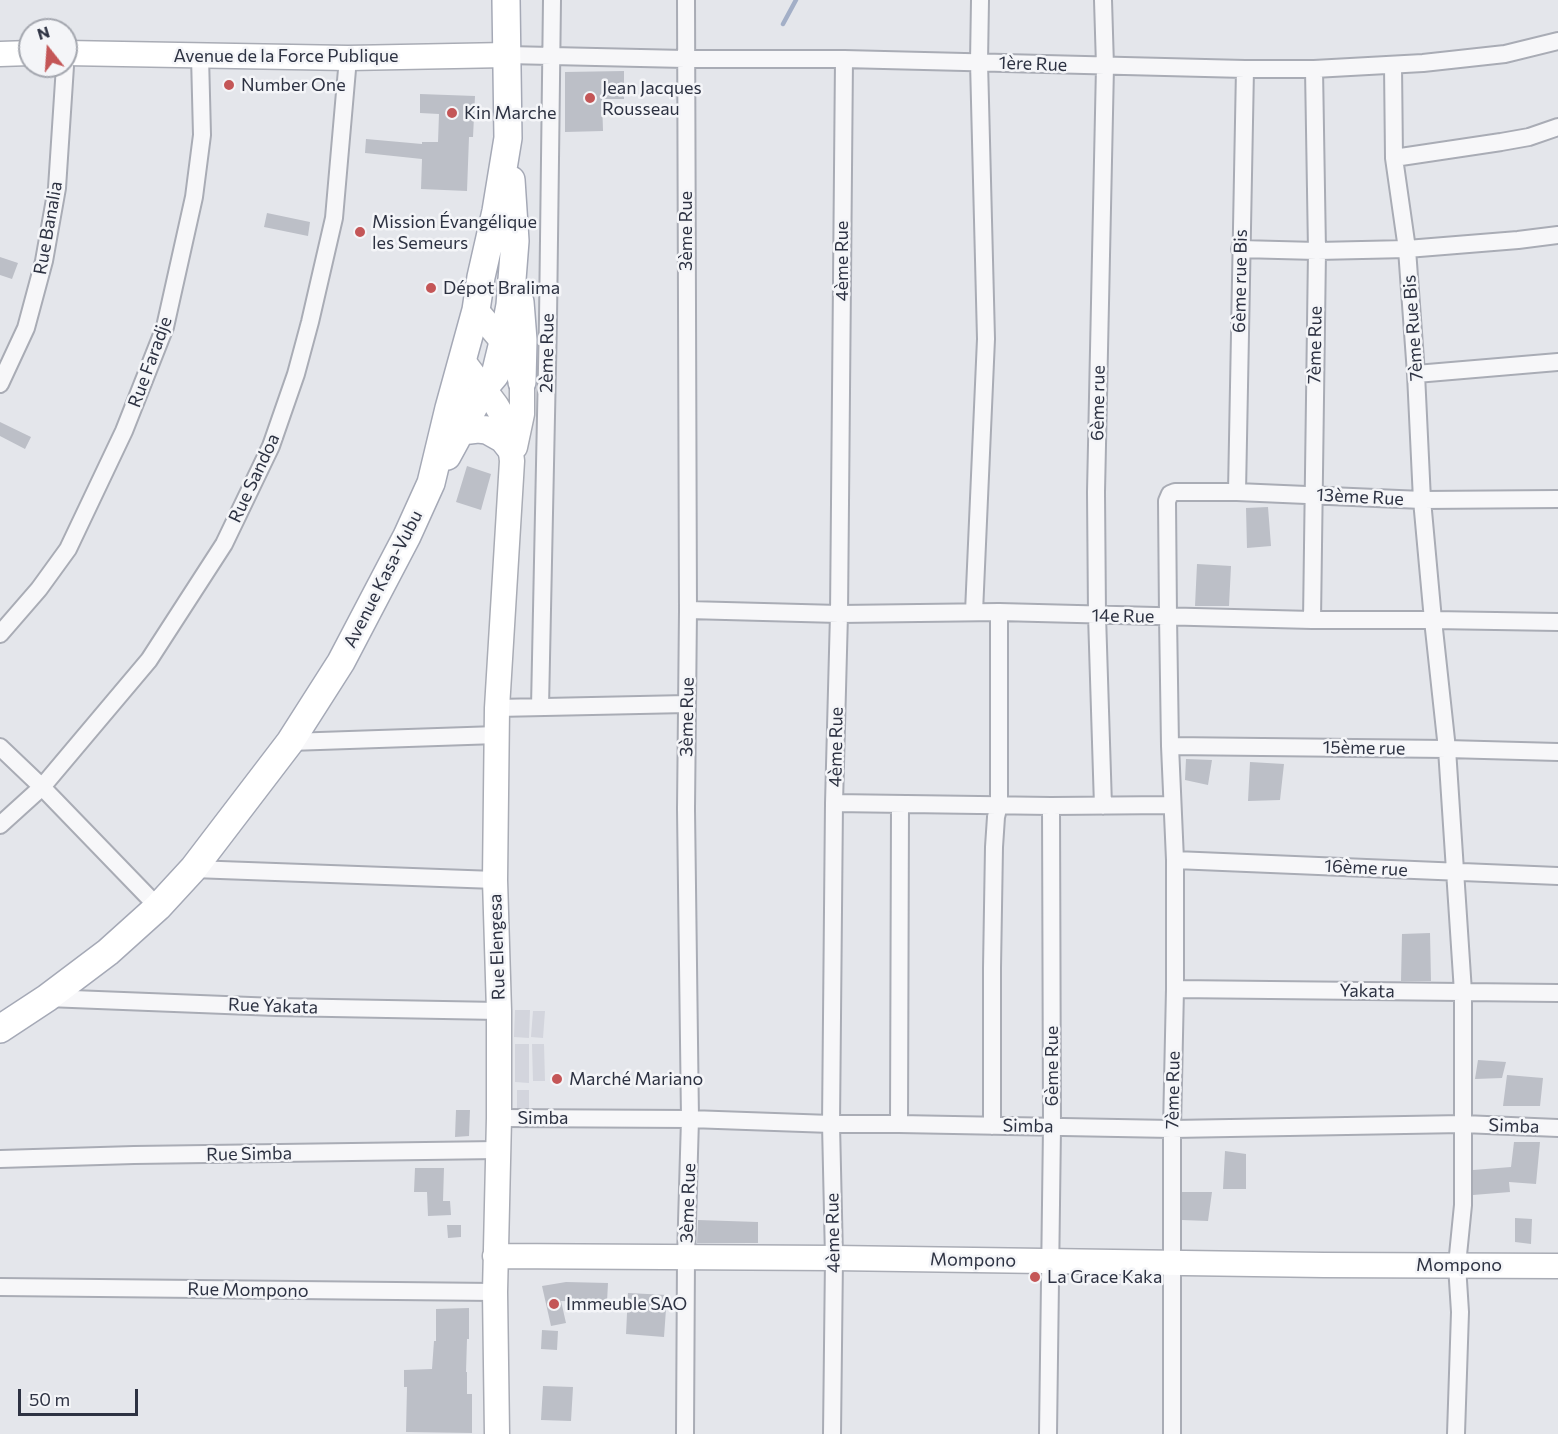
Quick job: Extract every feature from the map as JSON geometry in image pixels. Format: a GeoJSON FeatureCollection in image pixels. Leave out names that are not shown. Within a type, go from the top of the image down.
{"type":"FeatureCollection","features":[{"type":"Feature","properties":{"kind":"main road","name":"Avenue Kasa-Vubu"},"geometry":{"type":"LineString","coordinates":[[0,1029],[47,998],[108,952],[158,906],[193,869],[290,742],[341,662],[407,536],[431,483],[448,408],[476,310],[508,138],[506,0]]}},
{"type":"Feature","properties":{"kind":"main road"},"geometry":{"type":"LineString","coordinates":[[431,483],[484,388],[495,375],[503,342],[510,305],[515,241],[508,138]]}},
{"type":"Feature","properties":{"kind":"main road"},"geometry":{"type":"LineString","coordinates":[[514,255],[523,332],[522,382]]}},
{"type":"Feature","properties":{"kind":"main road"},"geometry":{"type":"LineString","coordinates":[[461,431],[487,430],[503,439],[511,455]]}},
{"type":"Feature","properties":{"kind":"street","name":"2ème Rue"},"geometry":{"type":"LineString","coordinates":[[540,707],[552,0]]}},
{"type":"Feature","properties":{"kind":"street","name":"3ème Rue"},"geometry":{"type":"LineString","coordinates":[[685,1434],[686,1257],[690,1119],[686,809],[688,610],[686,0]]}},
{"type":"Feature","properties":{"kind":"street"},"geometry":{"type":"LineString","coordinates":[[974,612],[987,339],[979,62],[980,0]]}},
{"type":"Feature","properties":{"kind":"street","name":"6ème rue"},"geometry":{"type":"LineString","coordinates":[[1103,0],[1105,66],[1096,492],[1103,806]]}},
{"type":"Feature","properties":{"kind":"street","name":"1ère Rue"},"geometry":{"type":"LineString","coordinates":[[507,55],[685,59],[844,59],[1314,69],[1423,63],[1505,54],[1558,41]]}},
{"type":"Feature","properties":{"kind":"street"},"geometry":{"type":"LineString","coordinates":[[0,54],[18,53]]}},
{"type":"Feature","properties":{"kind":"street","name":"Avenue de la Force Publique"},"geometry":{"type":"LineString","coordinates":[[78,53],[348,58],[507,55]]}},
{"type":"Feature","properties":{"kind":"street","name":"Rue Faradje"},"geometry":{"type":"LineString","coordinates":[[0,634],[39,590],[68,549],[124,431],[165,327],[194,197],[202,135],[200,56]]}},
{"type":"Feature","properties":{"kind":"street","name":"Rue Sandoa"},"geometry":{"type":"LineString","coordinates":[[0,825],[42,787],[149,660],[224,544],[271,446],[296,374],[334,218],[348,58]]}},
{"type":"Feature","properties":{"kind":"street","name":"4ème Rue"},"geometry":{"type":"LineString","coordinates":[[832,1434],[834,1258],[831,1124],[844,59]]}},
{"type":"Feature","properties":{"kind":"street","name":"7ème Rue Bis"},"geometry":{"type":"LineString","coordinates":[[1393,65],[1394,158],[1407,249],[1422,500],[1447,749],[1463,992],[1463,1205],[1457,1265],[1460,1312],[1457,1434]]}},
{"type":"Feature","properties":{"kind":"street","name":"6ème rue Bis"},"geometry":{"type":"LineString","coordinates":[[1237,492],[1245,69]]}},
{"type":"Feature","properties":{"kind":"street","name":"7ème Rue"},"geometry":{"type":"LineString","coordinates":[[1312,620],[1317,251],[1314,69]]}},
{"type":"Feature","properties":{"kind":"street","name":"Rue Banalia"},"geometry":{"type":"LineString","coordinates":[[0,384],[26,328],[44,261],[57,188],[64,78]]}},
{"type":"Feature","properties":{"kind":"street"},"geometry":{"type":"LineString","coordinates":[[1394,158],[1529,137],[1558,127]]}},
{"type":"Feature","properties":{"kind":"street"},"geometry":{"type":"LineString","coordinates":[[1240,249],[1317,251],[1407,249],[1558,235]]}},
{"type":"Feature","properties":{"kind":"street"},"geometry":{"type":"LineString","coordinates":[[476,310],[503,342],[522,382],[522,414],[511,455]]}},
{"type":"Feature","properties":{"kind":"street"},"geometry":{"type":"LineString","coordinates":[[463,361],[505,420],[511,455]]}},
{"type":"Feature","properties":{"kind":"street"},"geometry":{"type":"LineString","coordinates":[[1416,374],[1558,362]]}},
{"type":"Feature","properties":{"kind":"street","name":"Rue Elengesa"},"geometry":{"type":"LineString","coordinates":[[497,1434],[495,1256],[499,1118],[495,880],[497,708],[511,455]]}},
{"type":"Feature","properties":{"kind":"street","name":"13ème Rue"},"geometry":{"type":"LineString","coordinates":[[1167,501],[1170,494],[1175,492],[1237,492],[1422,500],[1558,499]]}},
{"type":"Feature","properties":{"kind":"street","name":"7ème Rue"},"geometry":{"type":"LineString","coordinates":[[1167,501],[1170,746],[1175,860],[1172,1434]]}},
{"type":"Feature","properties":{"kind":"street","name":"14e Rue"},"geometry":{"type":"LineString","coordinates":[[688,610],[839,614],[999,612],[1312,620],[1558,622]]}},
{"type":"Feature","properties":{"kind":"street"},"geometry":{"type":"LineString","coordinates":[[992,1126],[994,858],[996,817],[999,805],[999,612]]}},
{"type":"Feature","properties":{"kind":"street"},"geometry":{"type":"LineString","coordinates":[[497,708],[687,704]]}},
{"type":"Feature","properties":{"kind":"street"},"geometry":{"type":"LineString","coordinates":[[290,742],[497,735]]}},
{"type":"Feature","properties":{"kind":"street","name":"15ème rue"},"geometry":{"type":"LineString","coordinates":[[1170,746],[1558,752]]}},
{"type":"Feature","properties":{"kind":"street"},"geometry":{"type":"LineString","coordinates":[[0,747],[158,906]]}},
{"type":"Feature","properties":{"kind":"street"},"geometry":{"type":"LineString","coordinates":[[834,803],[1172,806]]}},
{"type":"Feature","properties":{"kind":"street"},"geometry":{"type":"LineString","coordinates":[[899,1124],[900,804]]}},
{"type":"Feature","properties":{"kind":"street","name":"6ème Rue"},"geometry":{"type":"LineString","coordinates":[[1048,1434],[1052,1127],[1052,806]]}},
{"type":"Feature","properties":{"kind":"street","name":"16ème rue"},"geometry":{"type":"LineString","coordinates":[[1175,860],[1558,876]]}},
{"type":"Feature","properties":{"kind":"street"},"geometry":{"type":"LineString","coordinates":[[193,869],[495,880]]}},
{"type":"Feature","properties":{"kind":"street","name":"Yakata"},"geometry":{"type":"LineString","coordinates":[[1175,989],[1558,993]]}},
{"type":"Feature","properties":{"kind":"street","name":"Rue Yakata"},"geometry":{"type":"LineString","coordinates":[[47,998],[276,1007],[498,1011]]}},
{"type":"Feature","properties":{"kind":"street","name":"Simba"},"geometry":{"type":"LineString","coordinates":[[499,1118],[690,1119],[831,1124],[1172,1129],[1463,1124],[1558,1128]]}},
{"type":"Feature","properties":{"kind":"street","name":"Rue Simba"},"geometry":{"type":"LineString","coordinates":[[0,1159],[498,1150]]}},
{"type":"Feature","properties":{"kind":"street","name":"Mompono"},"geometry":{"type":"LineString","coordinates":[[495,1256],[1558,1266]]}},
{"type":"Feature","properties":{"kind":"street","name":"Rue Mompono"},"geometry":{"type":"LineString","coordinates":[[0,1287],[495,1292]]}},
{"type":"Feature","properties":{"kind":"street"},"geometry":{"type":"LineString","coordinates":[[1448,1434],[1457,1434]]}},
{"type":"Feature","properties":{"kind":"shaded area"},"geometry":{"type":"Polygon","coordinates":[[[515,1010],[530,1010],[529,1038],[514,1037],[515,1010]]]}},
{"type":"Feature","properties":{"kind":"shaded area"},"geometry":{"type":"Polygon","coordinates":[[[533,1011],[545,1011],[543,1038],[531,1037],[533,1011]]]}},
{"type":"Feature","properties":{"kind":"shaded area"},"geometry":{"type":"Polygon","coordinates":[[[515,1044],[529,1044],[529,1083],[515,1082],[515,1044]]]}},
{"type":"Feature","properties":{"kind":"shaded area"},"geometry":{"type":"Polygon","coordinates":[[[532,1044],[544,1044],[545,1081],[533,1081],[532,1044]]]}},
{"type":"Feature","properties":{"kind":"shaded area"},"geometry":{"type":"Polygon","coordinates":[[[517,1090],[529,1090],[529,1112],[517,1111],[517,1090]]]}},
{"type":"Feature","properties":{"kind":"building"},"geometry":{"type":"Polygon","coordinates":[[[624,71],[624,99],[602,99],[603,131],[565,132],[565,72],[624,71]]]}},
{"type":"Feature","properties":{"kind":"building"},"geometry":{"type":"Polygon","coordinates":[[[420,94],[475,96],[473,137],[469,137],[467,191],[421,189],[422,159],[365,153],[366,139],[422,144],[422,142],[438,142],[439,114],[420,113],[420,94]]]}},
{"type":"Feature","properties":{"kind":"building"},"geometry":{"type":"Polygon","coordinates":[[[267,213],[310,222],[308,236],[264,227],[267,213]]]}},
{"type":"Feature","properties":{"kind":"building"},"geometry":{"type":"Polygon","coordinates":[[[0,257],[18,263],[12,279],[0,275],[0,257]]]}},
{"type":"Feature","properties":{"kind":"building"},"geometry":{"type":"Polygon","coordinates":[[[0,422],[31,437],[25,449],[0,436],[0,422]]]}},
{"type":"Feature","properties":{"kind":"building"},"geometry":{"type":"Polygon","coordinates":[[[467,466],[491,474],[481,510],[456,502],[467,466]]]}},
{"type":"Feature","properties":{"kind":"building"},"geometry":{"type":"Polygon","coordinates":[[[1268,507],[1271,546],[1247,548],[1246,508],[1268,507]]]}},
{"type":"Feature","properties":{"kind":"building"},"geometry":{"type":"Polygon","coordinates":[[[1197,564],[1231,566],[1229,606],[1195,606],[1197,564]]]}},
{"type":"Feature","properties":{"kind":"building"},"geometry":{"type":"Polygon","coordinates":[[[1186,759],[1212,760],[1208,785],[1185,780],[1186,759]]]}},
{"type":"Feature","properties":{"kind":"building"},"geometry":{"type":"Polygon","coordinates":[[[1250,762],[1284,764],[1280,800],[1248,801],[1250,762]]]}},
{"type":"Feature","properties":{"kind":"building"},"geometry":{"type":"Polygon","coordinates":[[[1430,933],[1431,981],[1401,981],[1402,934],[1430,933]]]}},
{"type":"Feature","properties":{"kind":"building"},"geometry":{"type":"Polygon","coordinates":[[[1478,1060],[1506,1062],[1502,1078],[1475,1079],[1478,1060]]]}},
{"type":"Feature","properties":{"kind":"building"},"geometry":{"type":"Polygon","coordinates":[[[1507,1075],[1543,1078],[1540,1106],[1503,1106],[1507,1075]]]}},
{"type":"Feature","properties":{"kind":"building"},"geometry":{"type":"Polygon","coordinates":[[[456,1110],[470,1110],[469,1136],[455,1137],[456,1110]]]}},
{"type":"Feature","properties":{"kind":"building"},"geometry":{"type":"Polygon","coordinates":[[[1514,1142],[1540,1142],[1536,1184],[1509,1182],[1510,1192],[1473,1195],[1473,1170],[1511,1167],[1514,1142]]]}},
{"type":"Feature","properties":{"kind":"building"},"geometry":{"type":"Polygon","coordinates":[[[1225,1151],[1246,1154],[1246,1189],[1223,1189],[1225,1151]]]}},
{"type":"Feature","properties":{"kind":"building"},"geometry":{"type":"Polygon","coordinates":[[[415,1168],[444,1168],[443,1201],[450,1201],[451,1215],[428,1216],[427,1192],[414,1192],[415,1168]]]}},
{"type":"Feature","properties":{"kind":"building"},"geometry":{"type":"Polygon","coordinates":[[[1182,1192],[1212,1192],[1208,1221],[1182,1220],[1182,1192]]]}},
{"type":"Feature","properties":{"kind":"building"},"geometry":{"type":"Polygon","coordinates":[[[1515,1218],[1532,1219],[1531,1244],[1515,1242],[1515,1218]]]}},
{"type":"Feature","properties":{"kind":"building"},"geometry":{"type":"Polygon","coordinates":[[[698,1220],[758,1222],[758,1243],[697,1243],[698,1220]]]}},
{"type":"Feature","properties":{"kind":"building"},"geometry":{"type":"Polygon","coordinates":[[[447,1225],[461,1225],[461,1237],[448,1238],[447,1225]]]}},
{"type":"Feature","properties":{"kind":"building"},"geometry":{"type":"Polygon","coordinates":[[[566,1282],[608,1283],[607,1302],[561,1301],[566,1323],[551,1326],[542,1286],[566,1282]]]}},
{"type":"Feature","properties":{"kind":"building"},"geometry":{"type":"Polygon","coordinates":[[[628,1293],[667,1295],[664,1337],[626,1334],[628,1293]]]}},
{"type":"Feature","properties":{"kind":"building"},"geometry":{"type":"Polygon","coordinates":[[[469,1308],[466,1372],[467,1394],[472,1394],[472,1433],[406,1432],[407,1387],[404,1387],[404,1370],[432,1369],[434,1341],[436,1341],[436,1309],[469,1308]]]}},
{"type":"Feature","properties":{"kind":"building"},"geometry":{"type":"Polygon","coordinates":[[[542,1330],[558,1331],[557,1350],[541,1349],[542,1330]]]}},
{"type":"Feature","properties":{"kind":"building"},"geometry":{"type":"Polygon","coordinates":[[[543,1386],[573,1387],[571,1421],[541,1420],[543,1386]]]}},
{"type":"Feature","properties":{"kind":"waterway"},"geometry":{"type":"LineString","coordinates":[[783,24],[796,0]]}},
{"type":"Feature","properties":{"kind":"place","name":"Number One"},"geometry":{"type":"Point","coordinates":[229,85]}},
{"type":"Feature","properties":{"kind":"place","name":"Jean Jacques Rousseau"},"geometry":{"type":"Point","coordinates":[590,98]}},
{"type":"Feature","properties":{"kind":"place","name":"Kin Marche"},"geometry":{"type":"Point","coordinates":[452,113]}},
{"type":"Feature","properties":{"kind":"place","name":"Mission Évangélique les Semeurs"},"geometry":{"type":"Point","coordinates":[360,232]}},
{"type":"Feature","properties":{"kind":"place","name":"Dépot Bralima"},"geometry":{"type":"Point","coordinates":[431,288]}},
{"type":"Feature","properties":{"kind":"place","name":"Marché Mariano"},"geometry":{"type":"Point","coordinates":[557,1079]}},
{"type":"Feature","properties":{"kind":"place","name":"La Grace Kaka"},"geometry":{"type":"Point","coordinates":[1035,1277]}},
{"type":"Feature","properties":{"kind":"place","name":"Immeuble SAO"},"geometry":{"type":"Point","coordinates":[554,1304]}}]}
